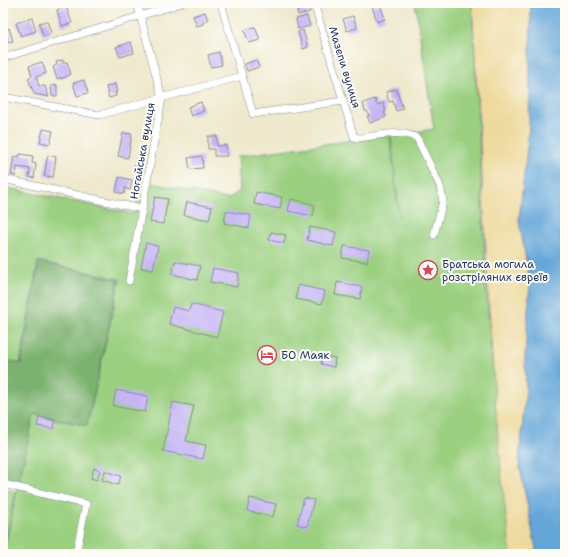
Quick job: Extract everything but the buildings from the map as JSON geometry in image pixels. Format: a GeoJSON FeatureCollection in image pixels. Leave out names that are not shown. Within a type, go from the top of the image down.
{"type":"FeatureCollection","features":[{"type":"Feature","properties":{"kind":"street","name":"Ногайська вулиця"},"geometry":{"type":"LineString","coordinates":[[129,281],[162,98],[137,3]]}},
{"type":"Feature","properties":{"kind":"street"},"geometry":{"type":"LineString","coordinates":[[3,58],[182,3]]}},
{"type":"Feature","properties":{"kind":"street"},"geometry":{"type":"LineString","coordinates":[[222,3],[253,114],[343,101]]}},
{"type":"Feature","properties":{"kind":"street","name":"Мазепи вулиця"},"geometry":{"type":"LineString","coordinates":[[314,3],[354,137],[359,138],[392,134],[410,134],[417,138],[440,186],[443,201],[434,234]]}},
{"type":"Feature","properties":{"kind":"street"},"geometry":{"type":"LineString","coordinates":[[3,98],[100,115],[242,76]]}},
{"type":"Feature","properties":{"kind":"street"},"geometry":{"type":"LineString","coordinates":[[3,179],[142,209]]}},
{"type":"Feature","properties":{"kind":"street"},"geometry":{"type":"LineString","coordinates":[[3,484],[86,504],[76,554]]}},
{"type":"Feature","properties":{"kind":"green space","name":"БО Маяк"},"geometry":{"type":"Polygon","coordinates":[[[415,3],[472,3],[487,298],[496,414],[511,554],[3,554],[34,414],[87,426],[120,279],[38,261],[20,364],[3,359],[3,187],[134,214],[142,181],[228,199],[240,191],[238,156],[390,135],[399,217],[391,136],[434,129],[415,3]]]}},
{"type":"Feature","properties":{"kind":"green space"},"geometry":{"type":"Polygon","coordinates":[[[39,262],[119,280],[87,426],[34,414],[18,486],[3,482],[3,359],[21,364],[39,262]]]}},
{"type":"Feature","properties":{"kind":"green space"},"geometry":{"type":"Polygon","coordinates":[[[3,488],[16,492],[3,549],[3,488]]]}},
{"type":"Feature","properties":{"kind":"sand"},"geometry":{"type":"Polygon","coordinates":[[[472,3],[531,3],[529,130],[519,221],[530,282],[525,358],[526,388],[519,462],[537,554],[511,554],[505,511],[497,426],[488,297],[472,3]]]}},
{"type":"Feature","properties":{"kind":"water"},"geometry":{"type":"Polygon","coordinates":[[[531,3],[565,3],[565,554],[537,554],[519,462],[526,388],[525,358],[530,282],[519,221],[529,130],[531,3]]]}},
{"type":"Feature","properties":{"kind":"place","name":"Братська могила розстріляних євреїв"},"geometry":{"type":"Point","coordinates":[428,270]}},
{"type":"Feature","properties":{"kind":"place","name":"БО Маяк"},"geometry":{"type":"Point","coordinates":[267,355]}}]}
